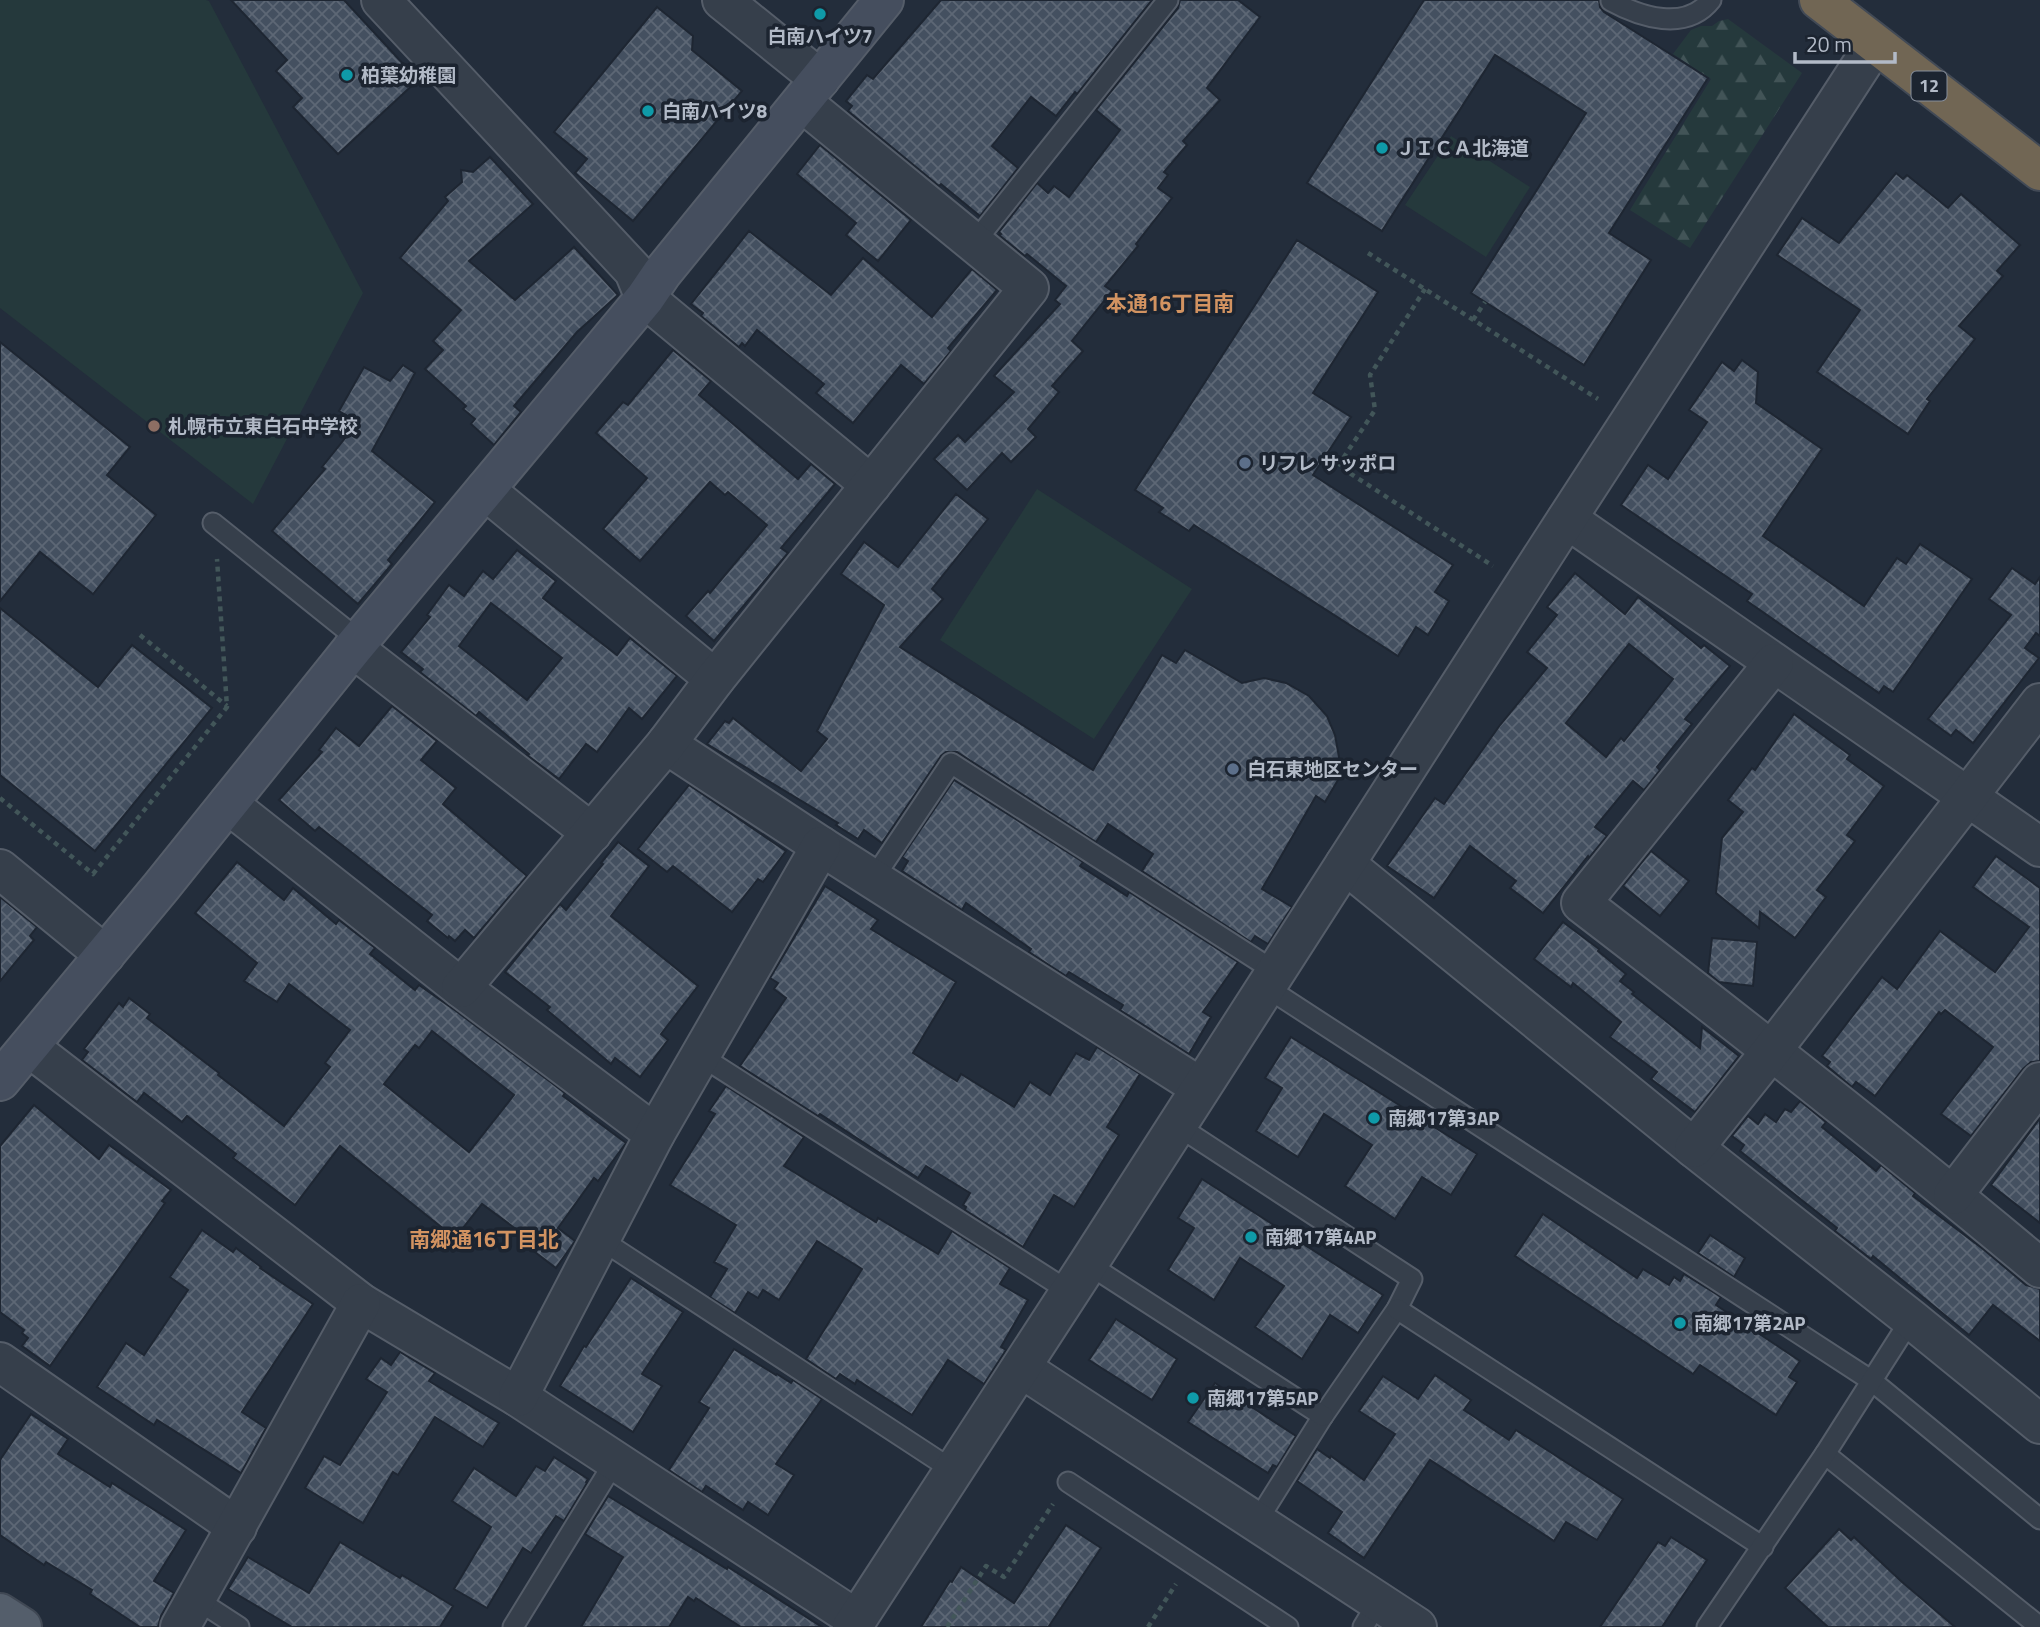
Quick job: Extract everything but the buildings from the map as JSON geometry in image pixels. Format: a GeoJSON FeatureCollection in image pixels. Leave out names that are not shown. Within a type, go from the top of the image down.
{"type":"FeatureCollection","features":[{"type":"Feature","properties":{"kind":"highway","name":"12"},"geometry":{"type":"LineString","coordinates":[[1819,0],[2040,170]]}},
{"type":"Feature","properties":{"kind":"main road"},"geometry":{"type":"LineString","coordinates":[[0,1613],[22,1627]]}},
{"type":"Feature","properties":{"kind":"street"},"geometry":{"type":"LineString","coordinates":[[381,0],[634,271],[645,298],[871,485]]}},
{"type":"Feature","properties":{"kind":"street"},"geometry":{"type":"LineString","coordinates":[[461,988],[666,744],[715,679],[1029,288],[974,243],[811,90],[722,0]]}},
{"type":"Feature","properties":{"kind":"street"},"geometry":{"type":"LineString","coordinates":[[0,1081],[357,644],[645,298],[662,273],[884,0]]}},
{"type":"Feature","properties":{"kind":"street"},"geometry":{"type":"LineString","coordinates":[[29,1047],[361,1303],[518,1397],[854,1623],[1178,1126],[1200,1087],[1875,44]]}},
{"type":"Feature","properties":{"kind":"street"},"geometry":{"type":"LineString","coordinates":[[485,490],[715,679]]}},
{"type":"Feature","properties":{"kind":"street"},"geometry":{"type":"LineString","coordinates":[[1567,519],[2040,847]]}},
{"type":"Feature","properties":{"kind":"street"},"geometry":{"type":"LineString","coordinates":[[357,644],[592,833]]}},
{"type":"Feature","properties":{"kind":"street"},"geometry":{"type":"LineString","coordinates":[[1773,663],[1581,904],[1772,1050],[2040,1268]]}},
{"type":"Feature","properties":{"kind":"street"},"geometry":{"type":"LineString","coordinates":[[1694,1148],[2040,703]]}},
{"type":"Feature","properties":{"kind":"street"},"geometry":{"type":"LineString","coordinates":[[666,744],[1200,1087]]}},
{"type":"Feature","properties":{"kind":"street"},"geometry":{"type":"LineString","coordinates":[[228,804],[461,988],[656,1134]]}},
{"type":"Feature","properties":{"kind":"street"},"geometry":{"type":"LineString","coordinates":[[518,1397],[656,1134],[821,846]]}},
{"type":"Feature","properties":{"kind":"street"},"geometry":{"type":"LineString","coordinates":[[1345,864],[1694,1148],[2040,1424]]}},
{"type":"Feature","properties":{"kind":"street"},"geometry":{"type":"LineString","coordinates":[[0,869],[105,955]]}},
{"type":"Feature","properties":{"kind":"street"},"geometry":{"type":"LineString","coordinates":[[1953,1195],[2040,1082]]}},
{"type":"Feature","properties":{"kind":"street"},"geometry":{"type":"LineString","coordinates":[[188,1613],[361,1303]]}},
{"type":"Feature","properties":{"kind":"street"},"geometry":{"type":"LineString","coordinates":[[0,1362],[237,1527]]}},
{"type":"Feature","properties":{"kind":"street"},"geometry":{"type":"LineString","coordinates":[[1021,1368],[1256,1523],[1371,1614],[1417,1627]]}},
{"type":"Feature","properties":{"kind":"lane"},"geometry":{"type":"LineString","coordinates":[[974,243],[1168,0]]}},
{"type":"Feature","properties":{"kind":"lane"},"geometry":{"type":"LineString","coordinates":[[1611,1],[1654,19],[1678,19],[1695,13],[1711,0]]}},
{"type":"Feature","properties":{"kind":"lane"},"geometry":{"type":"LineString","coordinates":[[213,523],[357,644]]}},
{"type":"Feature","properties":{"kind":"lane"},"geometry":{"type":"LineString","coordinates":[[873,879],[951,763],[1871,1381],[2040,1519]]}},
{"type":"Feature","properties":{"kind":"lane"},"geometry":{"type":"LineString","coordinates":[[701,1056],[1079,1278],[1323,1416]]}},
{"type":"Feature","properties":{"kind":"lane"},"geometry":{"type":"LineString","coordinates":[[1178,1126],[1412,1279],[1397,1309],[1323,1416],[1256,1523]]}},
{"type":"Feature","properties":{"kind":"lane"},"geometry":{"type":"LineString","coordinates":[[600,1240],[954,1471]]}},
{"type":"Feature","properties":{"kind":"lane"},"geometry":{"type":"LineString","coordinates":[[1397,1309],[1763,1547]]}},
{"type":"Feature","properties":{"kind":"lane"},"geometry":{"type":"LineString","coordinates":[[1706,1627],[1825,1454],[1911,1319]]}},
{"type":"Feature","properties":{"kind":"lane"},"geometry":{"type":"LineString","coordinates":[[1825,1454],[2040,1627]]}},
{"type":"Feature","properties":{"kind":"lane"},"geometry":{"type":"LineString","coordinates":[[513,1627],[615,1461]]}},
{"type":"Feature","properties":{"kind":"lane"},"geometry":{"type":"LineString","coordinates":[[1068,1482],[1288,1627]]}},
{"type":"Feature","properties":{"kind":"lane"},"geometry":{"type":"LineString","coordinates":[[188,1613],[239,1627]]}},
{"type":"Feature","properties":{"kind":"path"},"geometry":{"type":"LineString","coordinates":[[1368,253],[1598,399]]}},
{"type":"Feature","properties":{"kind":"path"},"geometry":{"type":"LineString","coordinates":[[1338,466],[1375,410],[1370,375],[1425,289]]}},
{"type":"Feature","properties":{"kind":"path"},"geometry":{"type":"LineString","coordinates":[[1473,320],[1485,302]]}},
{"type":"Feature","properties":{"kind":"path"},"geometry":{"type":"LineString","coordinates":[[1325,457],[1493,566]]}},
{"type":"Feature","properties":{"kind":"path"},"geometry":{"type":"LineString","coordinates":[[0,798],[93,874],[227,707],[217,556]]}},
{"type":"Feature","properties":{"kind":"path"},"geometry":{"type":"LineString","coordinates":[[140,635],[227,707]]}},
{"type":"Feature","properties":{"kind":"path"},"geometry":{"type":"LineString","coordinates":[[947,1627],[986,1566],[1004,1577],[1068,1482]]}},
{"type":"Feature","properties":{"kind":"path"},"geometry":{"type":"LineString","coordinates":[[1148,1627],[1189,1562]]}},
{"type":"Feature","properties":{"kind":"green space"},"geometry":{"type":"Polygon","coordinates":[[[0,0],[209,1],[363,293],[253,504],[0,308],[0,0]]]}},
{"type":"Feature","properties":{"kind":"green space"},"geometry":{"type":"Polygon","coordinates":[[[1728,19],[1802,73],[1690,248],[1630,210],[1711,79],[1673,54],[1691,30],[1712,26],[1728,19]]]}},
{"type":"Feature","properties":{"kind":"green space"},"geometry":{"type":"Polygon","coordinates":[[[1451,136],[1530,187],[1486,257],[1405,205],[1451,136]]]}},
{"type":"Feature","properties":{"kind":"green space"},"geometry":{"type":"Polygon","coordinates":[[[1037,489],[1192,589],[1094,739],[940,640],[1037,489]]]}},
{"type":"Feature","properties":{"kind":"place","name":"白南ハイツ7"},"geometry":{"type":"Point","coordinates":[820,14]}},
{"type":"Feature","properties":{"kind":"place","name":"柏葉幼稚園"},"geometry":{"type":"Point","coordinates":[347,75]}},
{"type":"Feature","properties":{"kind":"place","name":"白南ハイツ8"},"geometry":{"type":"Point","coordinates":[648,111]}},
{"type":"Feature","properties":{"kind":"place","name":"ＪＩＣＡ北海道"},"geometry":{"type":"Point","coordinates":[1382,148]}},
{"type":"Feature","properties":{"kind":"place","name":"札幌市立東白石中学校"},"geometry":{"type":"Point","coordinates":[154,426]}},
{"type":"Feature","properties":{"kind":"place","name":"リフレ サッポロ"},"geometry":{"type":"Point","coordinates":[1245,463]}},
{"type":"Feature","properties":{"kind":"place","name":"白石東地区センター"},"geometry":{"type":"Point","coordinates":[1233,769]}},
{"type":"Feature","properties":{"kind":"place","name":"南郷17第3AP"},"geometry":{"type":"Point","coordinates":[1374,1118]}},
{"type":"Feature","properties":{"kind":"place","name":"南郷17第4AP"},"geometry":{"type":"Point","coordinates":[1251,1237]}},
{"type":"Feature","properties":{"kind":"place","name":"南郷17第2AP"},"geometry":{"type":"Point","coordinates":[1680,1323]}},
{"type":"Feature","properties":{"kind":"place","name":"南郷17第5AP"},"geometry":{"type":"Point","coordinates":[1193,1398]}},
{"type":"Feature","properties":{"kind":"district","name":"本通16丁目南"},"geometry":{"type":"Point","coordinates":[1170,304]}},
{"type":"Feature","properties":{"kind":"district","name":"南郷通16丁目北"},"geometry":{"type":"Point","coordinates":[484,1240]}}]}
